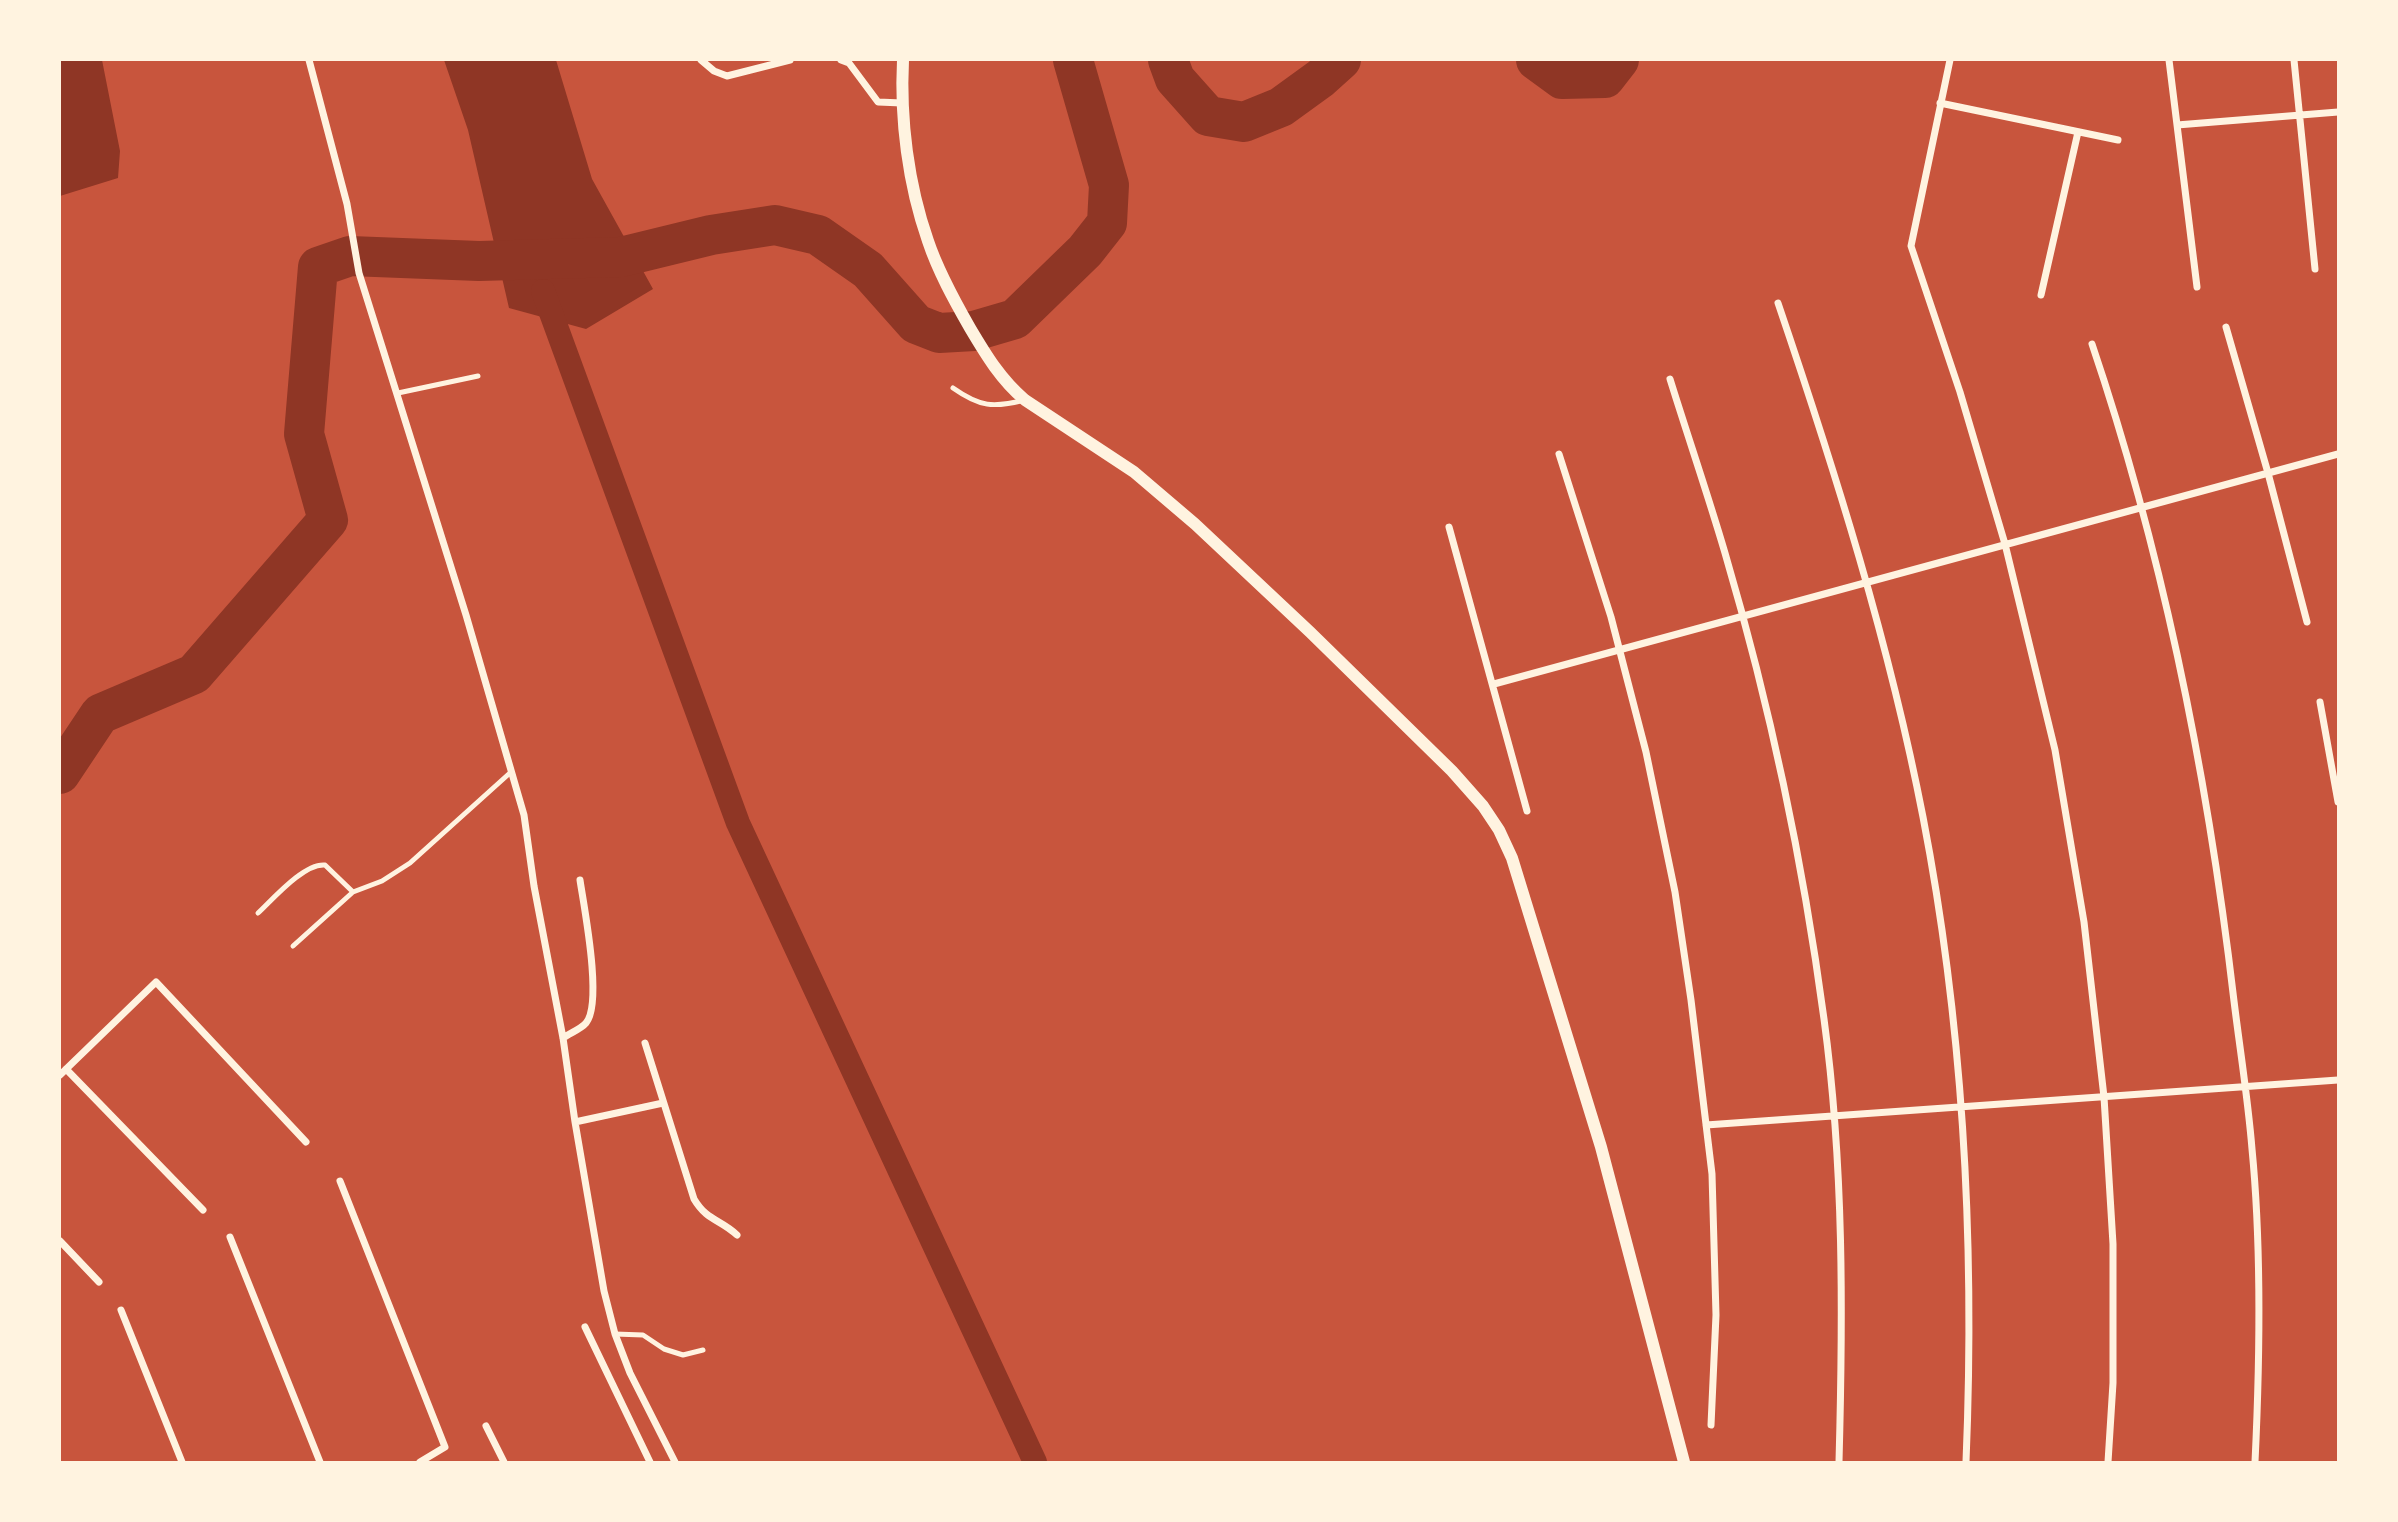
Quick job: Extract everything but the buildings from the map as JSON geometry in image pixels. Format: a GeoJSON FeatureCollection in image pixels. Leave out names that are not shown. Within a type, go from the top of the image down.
{"type":"FeatureCollection","features":[{"type":"Feature","properties":{"kind":"street"},"geometry":{"type":"LineString","coordinates":[[309,60],[347,204],[359,273],[466,615],[524,815],[604,1291],[615,1334],[630,1373],[675,1462]]}},
{"type":"Feature","properties":{"kind":"street"},"geometry":{"type":"LineString","coordinates":[[701,60],[714,71],[727,76],[790,60]]}},
{"type":"Feature","properties":{"kind":"street"},"geometry":{"type":"LineString","coordinates":[[841,60],[849,63],[878,102],[902,103]]}},
{"type":"Feature","properties":{"kind":"street"},"geometry":{"type":"LineString","coordinates":[[903,60],[902,103],[913,183],[927,239],[941,273],[991,363],[1010,387],[1025,400],[1134,472],[1195,524],[1452,771],[1483,806],[1499,830],[1516,871],[1601,1147],[1684,1462]]}},
{"type":"Feature","properties":{"kind":"street"},"geometry":{"type":"LineString","coordinates":[[1950,60],[1910,246],[1960,392],[2005,544],[2055,750],[2084,922],[2104,1097],[2113,1244],[2113,1383],[2108,1462]]}},
{"type":"Feature","properties":{"kind":"street"},"geometry":{"type":"LineString","coordinates":[[2169,60],[2197,287]]}},
{"type":"Feature","properties":{"kind":"street"},"geometry":{"type":"LineString","coordinates":[[2294,60],[2315,269]]}},
{"type":"Feature","properties":{"kind":"street"},"geometry":{"type":"LineString","coordinates":[[1940,103],[2118,141]]}},
{"type":"Feature","properties":{"kind":"street"},"geometry":{"type":"LineString","coordinates":[[2177,125],[2339,112]]}},
{"type":"Feature","properties":{"kind":"street"},"geometry":{"type":"LineString","coordinates":[[2042,295],[2078,132]]}},
{"type":"Feature","properties":{"kind":"street"},"geometry":{"type":"LineString","coordinates":[[1778,303],[1812,401],[1867,582],[1923,818],[1950,996],[1960,1107],[1969,1257],[1966,1462]]}},
{"type":"Feature","properties":{"kind":"street"},"geometry":{"type":"LineString","coordinates":[[2225,327],[2268,473],[2306,622]]}},
{"type":"Feature","properties":{"kind":"street"},"geometry":{"type":"LineString","coordinates":[[2092,344],[2143,507],[2174,639],[2211,831],[2225,925],[2252,1148],[2256,1218],[2258,1321],[2255,1462]]}},
{"type":"Feature","properties":{"kind":"street"},"geometry":{"type":"LineString","coordinates":[[1670,379],[1726,554],[1770,725],[1792,823],[1824,1021],[1833,1116],[1842,1294],[1839,1462]]}},
{"type":"Feature","properties":{"kind":"street"},"geometry":{"type":"LineString","coordinates":[[1559,454],[1619,650],[1646,752],[1675,892],[1706,1125],[1715,1231],[1716,1315],[1711,1425]]}},
{"type":"Feature","properties":{"kind":"street"},"geometry":{"type":"LineString","coordinates":[[1494,684],[2339,454]]}},
{"type":"Feature","properties":{"kind":"street"},"geometry":{"type":"LineString","coordinates":[[1450,527],[1527,811]]}},
{"type":"Feature","properties":{"kind":"street"},"geometry":{"type":"LineString","coordinates":[[2320,702],[2339,802]]}},
{"type":"Feature","properties":{"kind":"street"},"geometry":{"type":"LineString","coordinates":[[563,1038],[586,1024],[592,1012],[590,950],[580,880]]}},
{"type":"Feature","properties":{"kind":"street"},"geometry":{"type":"LineString","coordinates":[[203,1210],[63,1072],[156,982],[306,1142]]}},
{"type":"Feature","properties":{"kind":"street"},"geometry":{"type":"LineString","coordinates":[[645,1043],[694,1199],[702,1213],[727,1226],[737,1235]]}},
{"type":"Feature","properties":{"kind":"street"},"geometry":{"type":"LineString","coordinates":[[1706,1125],[2339,1080]]}},
{"type":"Feature","properties":{"kind":"street"},"geometry":{"type":"LineString","coordinates":[[575,1122],[663,1103]]}},
{"type":"Feature","properties":{"kind":"street"},"geometry":{"type":"LineString","coordinates":[[340,1181],[445,1447],[420,1462]]}},
{"type":"Feature","properties":{"kind":"street"},"geometry":{"type":"LineString","coordinates":[[230,1237],[320,1462]]}},
{"type":"Feature","properties":{"kind":"street"},"geometry":{"type":"LineString","coordinates":[[60,1241],[99,1282]]}},
{"type":"Feature","properties":{"kind":"street"},"geometry":{"type":"LineString","coordinates":[[121,1310],[183,1462]]}},
{"type":"Feature","properties":{"kind":"street"},"geometry":{"type":"LineString","coordinates":[[585,1327],[650,1462]]}},
{"type":"Feature","properties":{"kind":"street"},"geometry":{"type":"LineString","coordinates":[[486,1426],[504,1462]]}},
{"type":"Feature","properties":{"kind":"lane"},"geometry":{"type":"LineString","coordinates":[[398,393],[478,376]]}},
{"type":"Feature","properties":{"kind":"lane"},"geometry":{"type":"LineString","coordinates":[[953,388],[970,400],[984,405],[1000,406],[1025,400]]}},
{"type":"Feature","properties":{"kind":"lane"},"geometry":{"type":"LineString","coordinates":[[292,946],[353,892],[382,881],[410,863],[511,772]]}},
{"type":"Feature","properties":{"kind":"lane"},"geometry":{"type":"LineString","coordinates":[[258,913],[305,871],[318,865],[325,865],[353,892]]}},
{"type":"Feature","properties":{"kind":"lane"},"geometry":{"type":"LineString","coordinates":[[615,1334],[643,1335],[664,1349],[683,1355],[703,1350]]}},
{"type":"Feature","properties":{"kind":"shaded area"},"geometry":{"type":"Polygon","coordinates":[[[60,60],[102,60],[120,151],[118,178],[60,196],[60,60]]]}},
{"type":"Feature","properties":{"kind":"shaded area"},"geometry":{"type":"Polygon","coordinates":[[[444,60],[556,60],[592,179],[653,289],[586,329],[509,308],[468,130],[444,60]]]}},
{"type":"Feature","properties":{"kind":"waterway"},"geometry":{"type":"LineString","coordinates":[[60,774],[100,714],[194,674],[328,520],[304,434],[318,267],[350,256],[479,261],[621,257],[711,235],[775,225],[818,235],[868,270],[916,324],[939,333],[974,331],[1015,319],[1085,251],[1107,223],[1109,185],[1073,60]]}},
{"type":"Feature","properties":{"kind":"waterway"},"geometry":{"type":"LineString","coordinates":[[1168,60],[1175,79],[1208,116],[1244,122],[1281,107],[1341,60]]}},
{"type":"Feature","properties":{"kind":"waterway"},"geometry":{"type":"LineString","coordinates":[[1536,60],[1562,79],[1605,78],[1619,60]]}},
{"type":"Feature","properties":{"kind":"waterway"},"geometry":{"type":"LineString","coordinates":[[543,291],[738,823],[1035,1462]]}}]}
